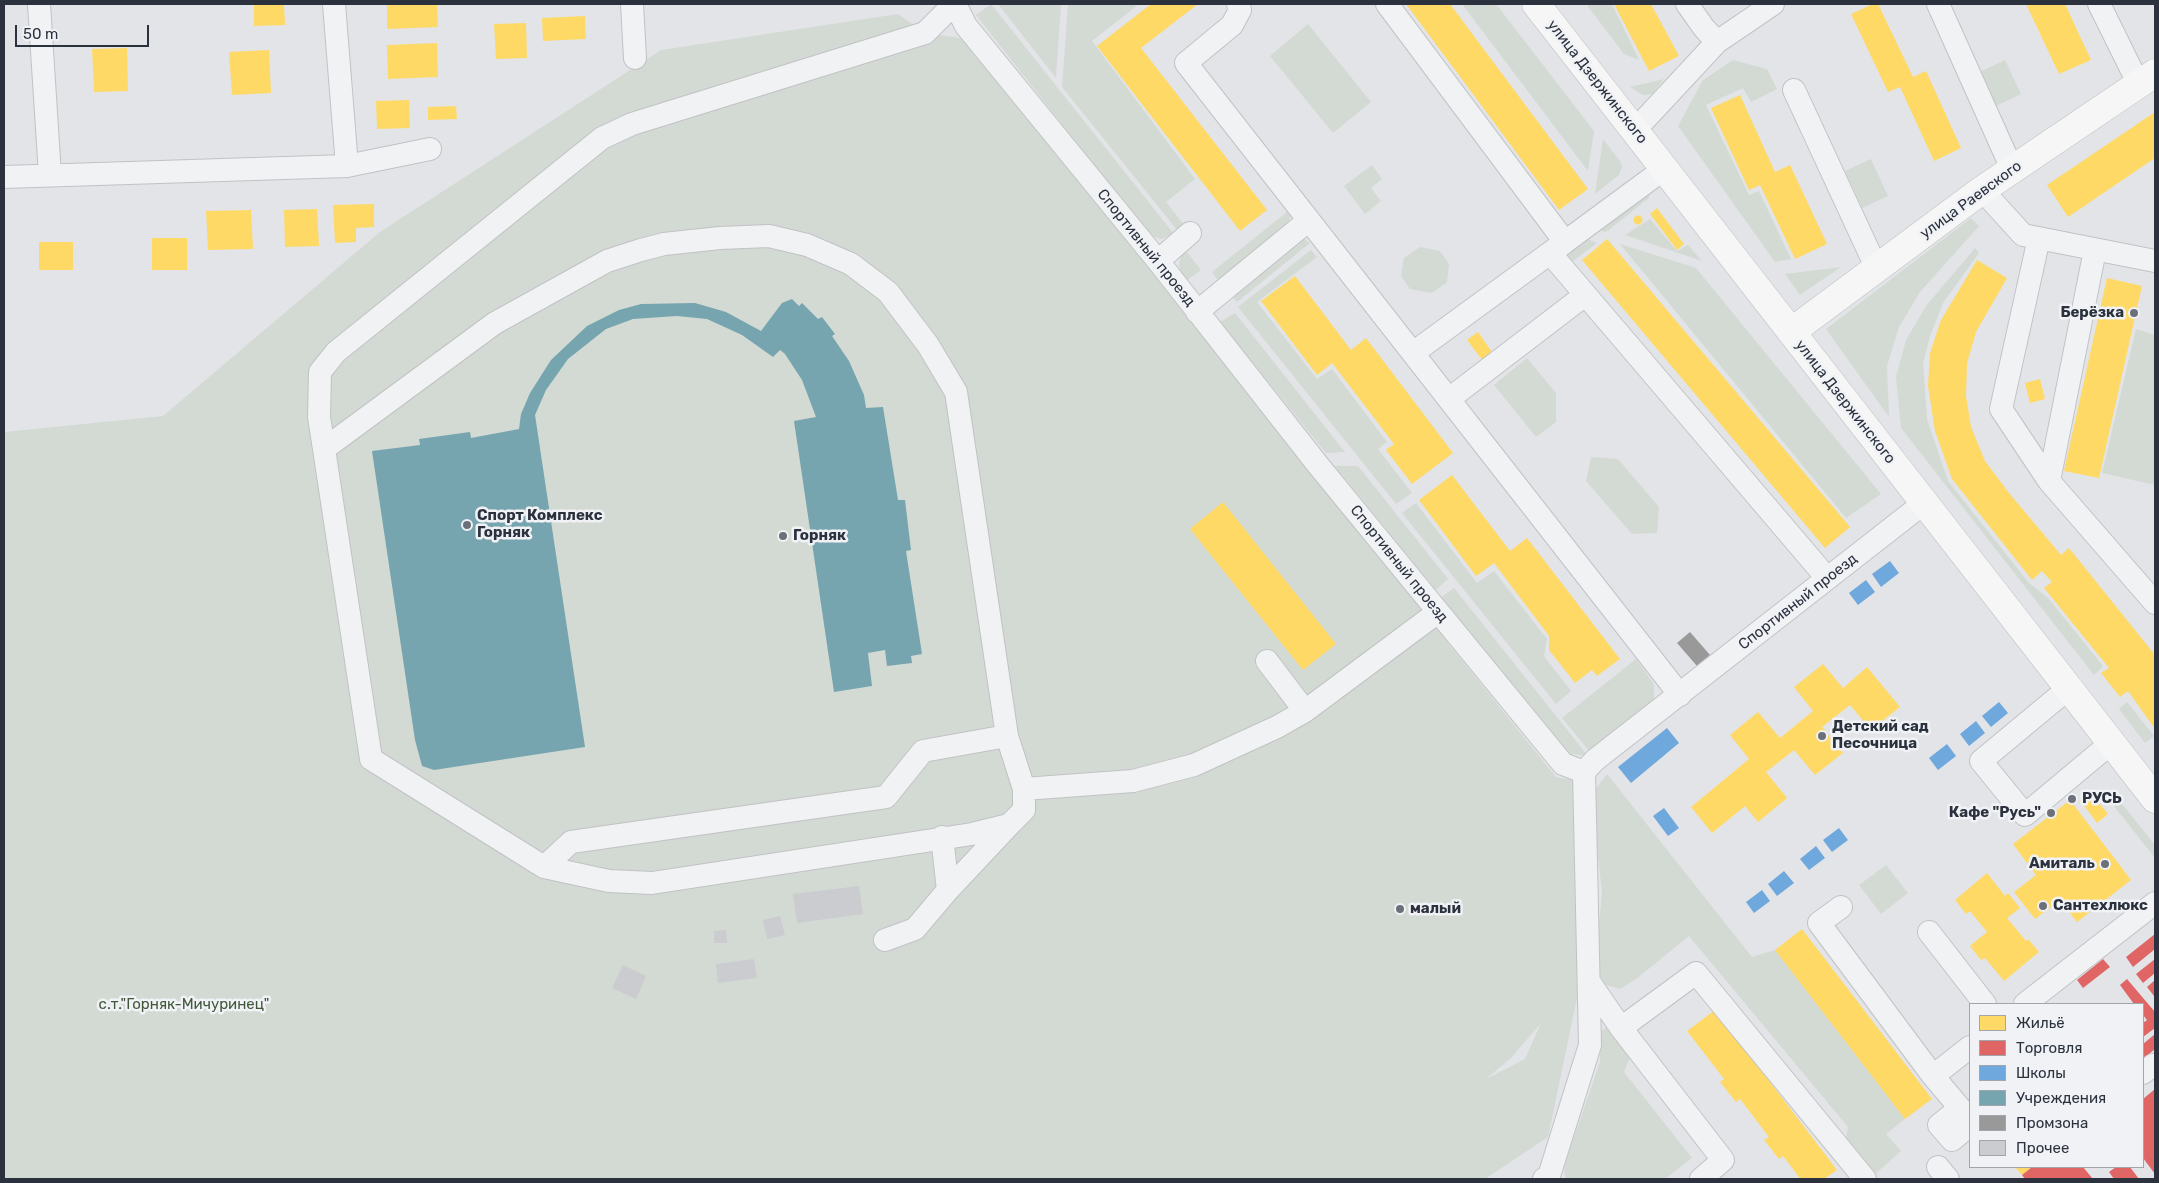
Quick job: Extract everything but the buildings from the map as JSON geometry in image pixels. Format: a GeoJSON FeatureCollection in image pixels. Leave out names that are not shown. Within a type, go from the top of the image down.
{"type":"FeatureCollection","features":[{"type":"Feature","properties":{"kind":"main road","name":"улица Дзержинского"},"geometry":{"type":"LineString","coordinates":[[1536,4],[2154,796]]}},
{"type":"Feature","properties":{"kind":"main road","name":"улица Раевского"},"geometry":{"type":"LineString","coordinates":[[1791,332],[1982,190],[2147,79]]}},
{"type":"Feature","properties":{"kind":"street"},"geometry":{"type":"LineString","coordinates":[[39,4],[50,175]]}},
{"type":"Feature","properties":{"kind":"street"},"geometry":{"type":"LineString","coordinates":[[334,4],[346,166]]}},
{"type":"Feature","properties":{"kind":"street"},"geometry":{"type":"LineString","coordinates":[[632,4],[635,58]]}},
{"type":"Feature","properties":{"kind":"street"},"geometry":{"type":"LineString","coordinates":[[954,4],[925,33],[632,124],[602,138],[336,352],[320,372],[319,417],[371,759],[544,868],[610,881],[652,883],[1009,825]]}},
{"type":"Feature","properties":{"kind":"street","name":"Спортивный проезд"},"geometry":{"type":"LineString","coordinates":[[954,4],[966,26],[1158,261],[1438,612],[1563,764],[1584,772],[1595,760],[1924,503]]}},
{"type":"Feature","properties":{"kind":"street"},"geometry":{"type":"LineString","coordinates":[[1238,4],[1240,10],[1232,25],[1186,63],[1680,695]]}},
{"type":"Feature","properties":{"kind":"street"},"geometry":{"type":"LineString","coordinates":[[1387,4],[1558,248],[1585,295],[1827,578]]}},
{"type":"Feature","properties":{"kind":"street"},"geometry":{"type":"LineString","coordinates":[[1687,4],[1704,28],[1717,42]]}},
{"type":"Feature","properties":{"kind":"street"},"geometry":{"type":"LineString","coordinates":[[1635,130],[1717,42],[1773,4]]}},
{"type":"Feature","properties":{"kind":"street"},"geometry":{"type":"LineString","coordinates":[[1938,4],[2012,169]]}},
{"type":"Feature","properties":{"kind":"street"},"geometry":{"type":"LineString","coordinates":[[2099,4],[2147,79]]}},
{"type":"Feature","properties":{"kind":"street"},"geometry":{"type":"LineString","coordinates":[[1794,90],[1877,269]]}},
{"type":"Feature","properties":{"kind":"street"},"geometry":{"type":"LineString","coordinates":[[4,177],[346,166],[430,149]]}},
{"type":"Feature","properties":{"kind":"street"},"geometry":{"type":"LineString","coordinates":[[1413,353],[1664,169]]}},
{"type":"Feature","properties":{"kind":"street"},"geometry":{"type":"LineString","coordinates":[[1982,190],[2023,235],[2155,261]]}},
{"type":"Feature","properties":{"kind":"street"},"geometry":{"type":"LineString","coordinates":[[1197,312],[1309,220]]}},
{"type":"Feature","properties":{"kind":"street"},"geometry":{"type":"LineString","coordinates":[[1158,261],[1190,233]]}},
{"type":"Feature","properties":{"kind":"street"},"geometry":{"type":"LineString","coordinates":[[324,449],[495,322],[607,262],[664,244],[720,238],[769,236],[825,251],[851,264],[888,292],[928,344],[956,392],[1007,736],[1024,790],[1024,810],[948,890],[915,928],[885,940]]}},
{"type":"Feature","properties":{"kind":"street"},"geometry":{"type":"LineString","coordinates":[[2039,238],[2001,409],[2049,481],[2155,604]]}},
{"type":"Feature","properties":{"kind":"street"},"geometry":{"type":"LineString","coordinates":[[2049,481],[2095,250]]}},
{"type":"Feature","properties":{"kind":"street"},"geometry":{"type":"LineString","coordinates":[[1449,399],[1585,295]]}},
{"type":"Feature","properties":{"kind":"street"},"geometry":{"type":"LineString","coordinates":[[1024,790],[1133,780],[1194,765],[1277,727],[1305,711],[1438,612]]}},
{"type":"Feature","properties":{"kind":"street"},"geometry":{"type":"LineString","coordinates":[[1268,660],[1305,711]]}},
{"type":"Feature","properties":{"kind":"street"},"geometry":{"type":"LineString","coordinates":[[2068,688],[1981,761],[2025,815],[2112,743]]}},
{"type":"Feature","properties":{"kind":"street"},"geometry":{"type":"LineString","coordinates":[[544,868],[571,842],[886,797],[923,751],[1007,736]]}},
{"type":"Feature","properties":{"kind":"street"},"geometry":{"type":"LineString","coordinates":[[1548,1178],[1590,1045],[1584,772]]}},
{"type":"Feature","properties":{"kind":"street"},"geometry":{"type":"LineString","coordinates":[[942,837],[948,890]]}},
{"type":"Feature","properties":{"kind":"street"},"geometry":{"type":"LineString","coordinates":[[2026,1003],[2155,903]]}},
{"type":"Feature","properties":{"kind":"street"},"geometry":{"type":"LineString","coordinates":[[1842,907],[1820,923],[1933,1076],[1960,1108],[1939,1125],[1952,1140],[1969,1126]]}},
{"type":"Feature","properties":{"kind":"street"},"geometry":{"type":"LineString","coordinates":[[1929,932],[1984,1003]]}},
{"type":"Feature","properties":{"kind":"street"},"geometry":{"type":"LineString","coordinates":[[1621,1028],[1696,973],[1865,1179]]}},
{"type":"Feature","properties":{"kind":"street"},"geometry":{"type":"LineString","coordinates":[[1590,983],[1621,1028],[1723,1160],[1701,1179]]}},
{"type":"Feature","properties":{"kind":"street"},"geometry":{"type":"LineString","coordinates":[[1933,1076],[1969,1048]]}},
{"type":"Feature","properties":{"kind":"green space"},"geometry":{"type":"Polygon","coordinates":[[[991,4],[1174,234],[1161,239],[1152,236],[1146,231],[976,15],[991,4]]]}},
{"type":"Feature","properties":{"kind":"green space"},"geometry":{"type":"Polygon","coordinates":[[[998,4],[1061,4],[1056,78],[998,4]]]}},
{"type":"Feature","properties":{"kind":"green space"},"geometry":{"type":"Polygon","coordinates":[[[1068,4],[1139,4],[1092,41],[1195,179],[1166,202],[1185,226],[1178,231],[1062,87],[1068,4]]]}},
{"type":"Feature","properties":{"kind":"green space"},"geometry":{"type":"Polygon","coordinates":[[[1462,4],[1496,4],[1594,131],[1588,171],[1462,4]]]}},
{"type":"Feature","properties":{"kind":"green space"},"geometry":{"type":"Polygon","coordinates":[[[1586,4],[1612,4],[1639,60],[1624,54],[1586,4]]]}},
{"type":"Feature","properties":{"kind":"green space","name":"Горняк"},"geometry":{"type":"Polygon","coordinates":[[[898,14],[925,33],[967,39],[1418,596],[1447,642],[1556,777],[1578,781],[1578,993],[1548,1137],[1485,1179],[4,1179],[4,432],[163,416],[380,232],[661,50],[898,14]],[[1541,1023],[1511,1058],[1486,1079],[1525,1059],[1541,1023]]]}},
{"type":"Feature","properties":{"kind":"green space"},"geometry":{"type":"Polygon","coordinates":[[[1308,24],[1371,102],[1333,133],[1270,56],[1308,24]]]}},
{"type":"Feature","properties":{"kind":"green space"},"geometry":{"type":"Polygon","coordinates":[[[1733,60],[1767,69],[1777,89],[1751,102],[1743,88],[1706,105],[1749,195],[1759,191],[1791,259],[1775,262],[1678,126],[1703,80],[1733,60]]]}},
{"type":"Feature","properties":{"kind":"green space"},"geometry":{"type":"Polygon","coordinates":[[[2005,60],[2021,94],[1996,106],[1980,72],[2005,60]]]}},
{"type":"Feature","properties":{"kind":"green space"},"geometry":{"type":"Polygon","coordinates":[[[1664,79],[1652,94],[1643,95],[1630,87],[1664,79]]]}},
{"type":"Feature","properties":{"kind":"green space"},"geometry":{"type":"Polygon","coordinates":[[[1603,139],[1620,161],[1622,167],[1619,175],[1595,194],[1603,139]]]}},
{"type":"Feature","properties":{"kind":"green space"},"geometry":{"type":"Polygon","coordinates":[[[1871,159],[1888,196],[1862,208],[1845,171],[1871,159]]]}},
{"type":"Feature","properties":{"kind":"green space"},"geometry":{"type":"Polygon","coordinates":[[[1372,165],[1382,179],[1371,188],[1381,201],[1365,214],[1344,186],[1372,165]]]}},
{"type":"Feature","properties":{"kind":"green space"},"geometry":{"type":"Polygon","coordinates":[[[1643,189],[1650,197],[1606,232],[1592,229],[1643,189]]]}},
{"type":"Feature","properties":{"kind":"green space"},"geometry":{"type":"Polygon","coordinates":[[[1287,212],[1290,216],[1289,223],[1219,282],[1212,272],[1287,212]]]}},
{"type":"Feature","properties":{"kind":"green space"},"geometry":{"type":"Polygon","coordinates":[[[1971,218],[1979,226],[1920,292],[1899,327],[1887,366],[1889,417],[1826,329],[1971,218]]]}},
{"type":"Feature","properties":{"kind":"green space"},"geometry":{"type":"Polygon","coordinates":[[[1650,219],[1677,251],[1688,245],[1702,261],[1625,235],[1650,219]]]}},
{"type":"Feature","properties":{"kind":"green space"},"geometry":{"type":"Polygon","coordinates":[[[1301,237],[1310,243],[1237,302],[1229,292],[1301,237]]]}},
{"type":"Feature","properties":{"kind":"green space"},"geometry":{"type":"Polygon","coordinates":[[[1583,237],[1597,243],[1569,264],[1566,261],[1566,253],[1583,237]]]}},
{"type":"Feature","properties":{"kind":"green space"},"geometry":{"type":"Polygon","coordinates":[[[1620,244],[1696,268],[1881,494],[1846,518],[1620,244]]]}},
{"type":"Feature","properties":{"kind":"green space"},"geometry":{"type":"Polygon","coordinates":[[[1183,247],[1201,270],[1186,281],[1181,274],[1179,264],[1183,247]]]}},
{"type":"Feature","properties":{"kind":"green space"},"geometry":{"type":"Polygon","coordinates":[[[1420,247],[1440,251],[1449,264],[1447,282],[1432,293],[1410,289],[1401,276],[1404,258],[1420,247]]]}},
{"type":"Feature","properties":{"kind":"green space"},"geometry":{"type":"Polygon","coordinates":[[[1975,248],[1979,253],[1943,303],[1930,336],[1923,364],[1927,419],[1948,481],[2029,583],[2048,598],[2103,666],[2094,675],[1901,428],[1896,377],[1906,340],[1926,306],[1975,248]]]}},
{"type":"Feature","properties":{"kind":"green space"},"geometry":{"type":"Polygon","coordinates":[[[1311,250],[1317,257],[1257,302],[1317,379],[1332,369],[1387,442],[1378,449],[1412,493],[1396,504],[1238,307],[1311,250]]]}},
{"type":"Feature","properties":{"kind":"green space"},"geometry":{"type":"Polygon","coordinates":[[[1841,267],[1800,295],[1785,274],[1841,267]]]}},
{"type":"Feature","properties":{"kind":"green space"},"geometry":{"type":"Polygon","coordinates":[[[1235,313],[1345,452],[1326,453],[1220,322],[1235,313]]]}},
{"type":"Feature","properties":{"kind":"green space"},"geometry":{"type":"Polygon","coordinates":[[[2136,329],[2155,335],[2155,485],[2102,473],[2136,329]]]}},
{"type":"Feature","properties":{"kind":"green space"},"geometry":{"type":"Polygon","coordinates":[[[1527,358],[1556,393],[1556,422],[1536,437],[1494,385],[1527,358]]]}},
{"type":"Feature","properties":{"kind":"green space"},"geometry":{"type":"Polygon","coordinates":[[[1591,457],[1618,459],[1659,507],[1657,533],[1632,534],[1586,481],[1591,457]]]}},
{"type":"Feature","properties":{"kind":"green space"},"geometry":{"type":"Polygon","coordinates":[[[1335,466],[1358,466],[1448,579],[1436,590],[1335,466]]]}},
{"type":"Feature","properties":{"kind":"green space"},"geometry":{"type":"Polygon","coordinates":[[[1416,503],[1477,583],[1494,571],[1547,639],[1544,656],[1571,691],[1556,704],[1402,513],[1416,503]]]}},
{"type":"Feature","properties":{"kind":"green space"},"geometry":{"type":"Polygon","coordinates":[[[1454,588],[1588,756],[1566,753],[1440,598],[1454,588]]]}},
{"type":"Feature","properties":{"kind":"green space"},"geometry":{"type":"Polygon","coordinates":[[[1636,659],[1654,684],[1654,702],[1590,752],[1562,718],[1636,659]]]}},
{"type":"Feature","properties":{"kind":"green space"},"geometry":{"type":"Polygon","coordinates":[[[2127,702],[2154,736],[2145,743],[2119,709],[2127,702]]]}},
{"type":"Feature","properties":{"kind":"green space"},"geometry":{"type":"Polygon","coordinates":[[[1607,774],[1752,957],[1775,950],[1905,1119],[1886,1134],[1901,1151],[1874,1175],[1846,1138],[1848,1127],[1689,936],[1636,979],[1620,989],[1606,985],[1595,967],[1602,892],[1591,795],[1607,774]]]}},
{"type":"Feature","properties":{"kind":"green space"},"geometry":{"type":"Polygon","coordinates":[[[2119,800],[2155,845],[2155,858],[2113,805],[2119,800]]]}},
{"type":"Feature","properties":{"kind":"green space"},"geometry":{"type":"Polygon","coordinates":[[[1886,865],[1908,893],[1881,914],[1859,885],[1886,865]]]}},
{"type":"Feature","properties":{"kind":"green space"},"geometry":{"type":"Polygon","coordinates":[[[1608,1027],[1631,1055],[1624,1072],[1692,1158],[1665,1179],[1567,1179],[1565,1176],[1564,1166],[1600,1062],[1599,1032],[1608,1027]]]}},
{"type":"Feature","properties":{"kind":"place","name":"Берёзка"},"geometry":{"type":"Point","coordinates":[2134,313]}},
{"type":"Feature","properties":{"kind":"place","name":"Спорт Комплекс Горняк"},"geometry":{"type":"Point","coordinates":[467,525]}},
{"type":"Feature","properties":{"kind":"place","name":"Горняк"},"geometry":{"type":"Point","coordinates":[783,536]}},
{"type":"Feature","properties":{"kind":"place","name":"Детский сад Песочница"},"geometry":{"type":"Point","coordinates":[1822,736]}},
{"type":"Feature","properties":{"kind":"place","name":"РУСЬ"},"geometry":{"type":"Point","coordinates":[2072,799]}},
{"type":"Feature","properties":{"kind":"place","name":"Кафе \"Русь\""},"geometry":{"type":"Point","coordinates":[2051,813]}},
{"type":"Feature","properties":{"kind":"place","name":"Амиталь"},"geometry":{"type":"Point","coordinates":[2105,864]}},
{"type":"Feature","properties":{"kind":"place","name":"Сантехлюкс"},"geometry":{"type":"Point","coordinates":[2043,906]}},
{"type":"Feature","properties":{"kind":"place","name":"малый"},"geometry":{"type":"Point","coordinates":[1400,909]}},
{"type":"Feature","properties":{"kind":"park label","name":"с.т.\"Горняк-Мичуринец\""},"geometry":{"type":"Point","coordinates":[184,1005]}}]}
